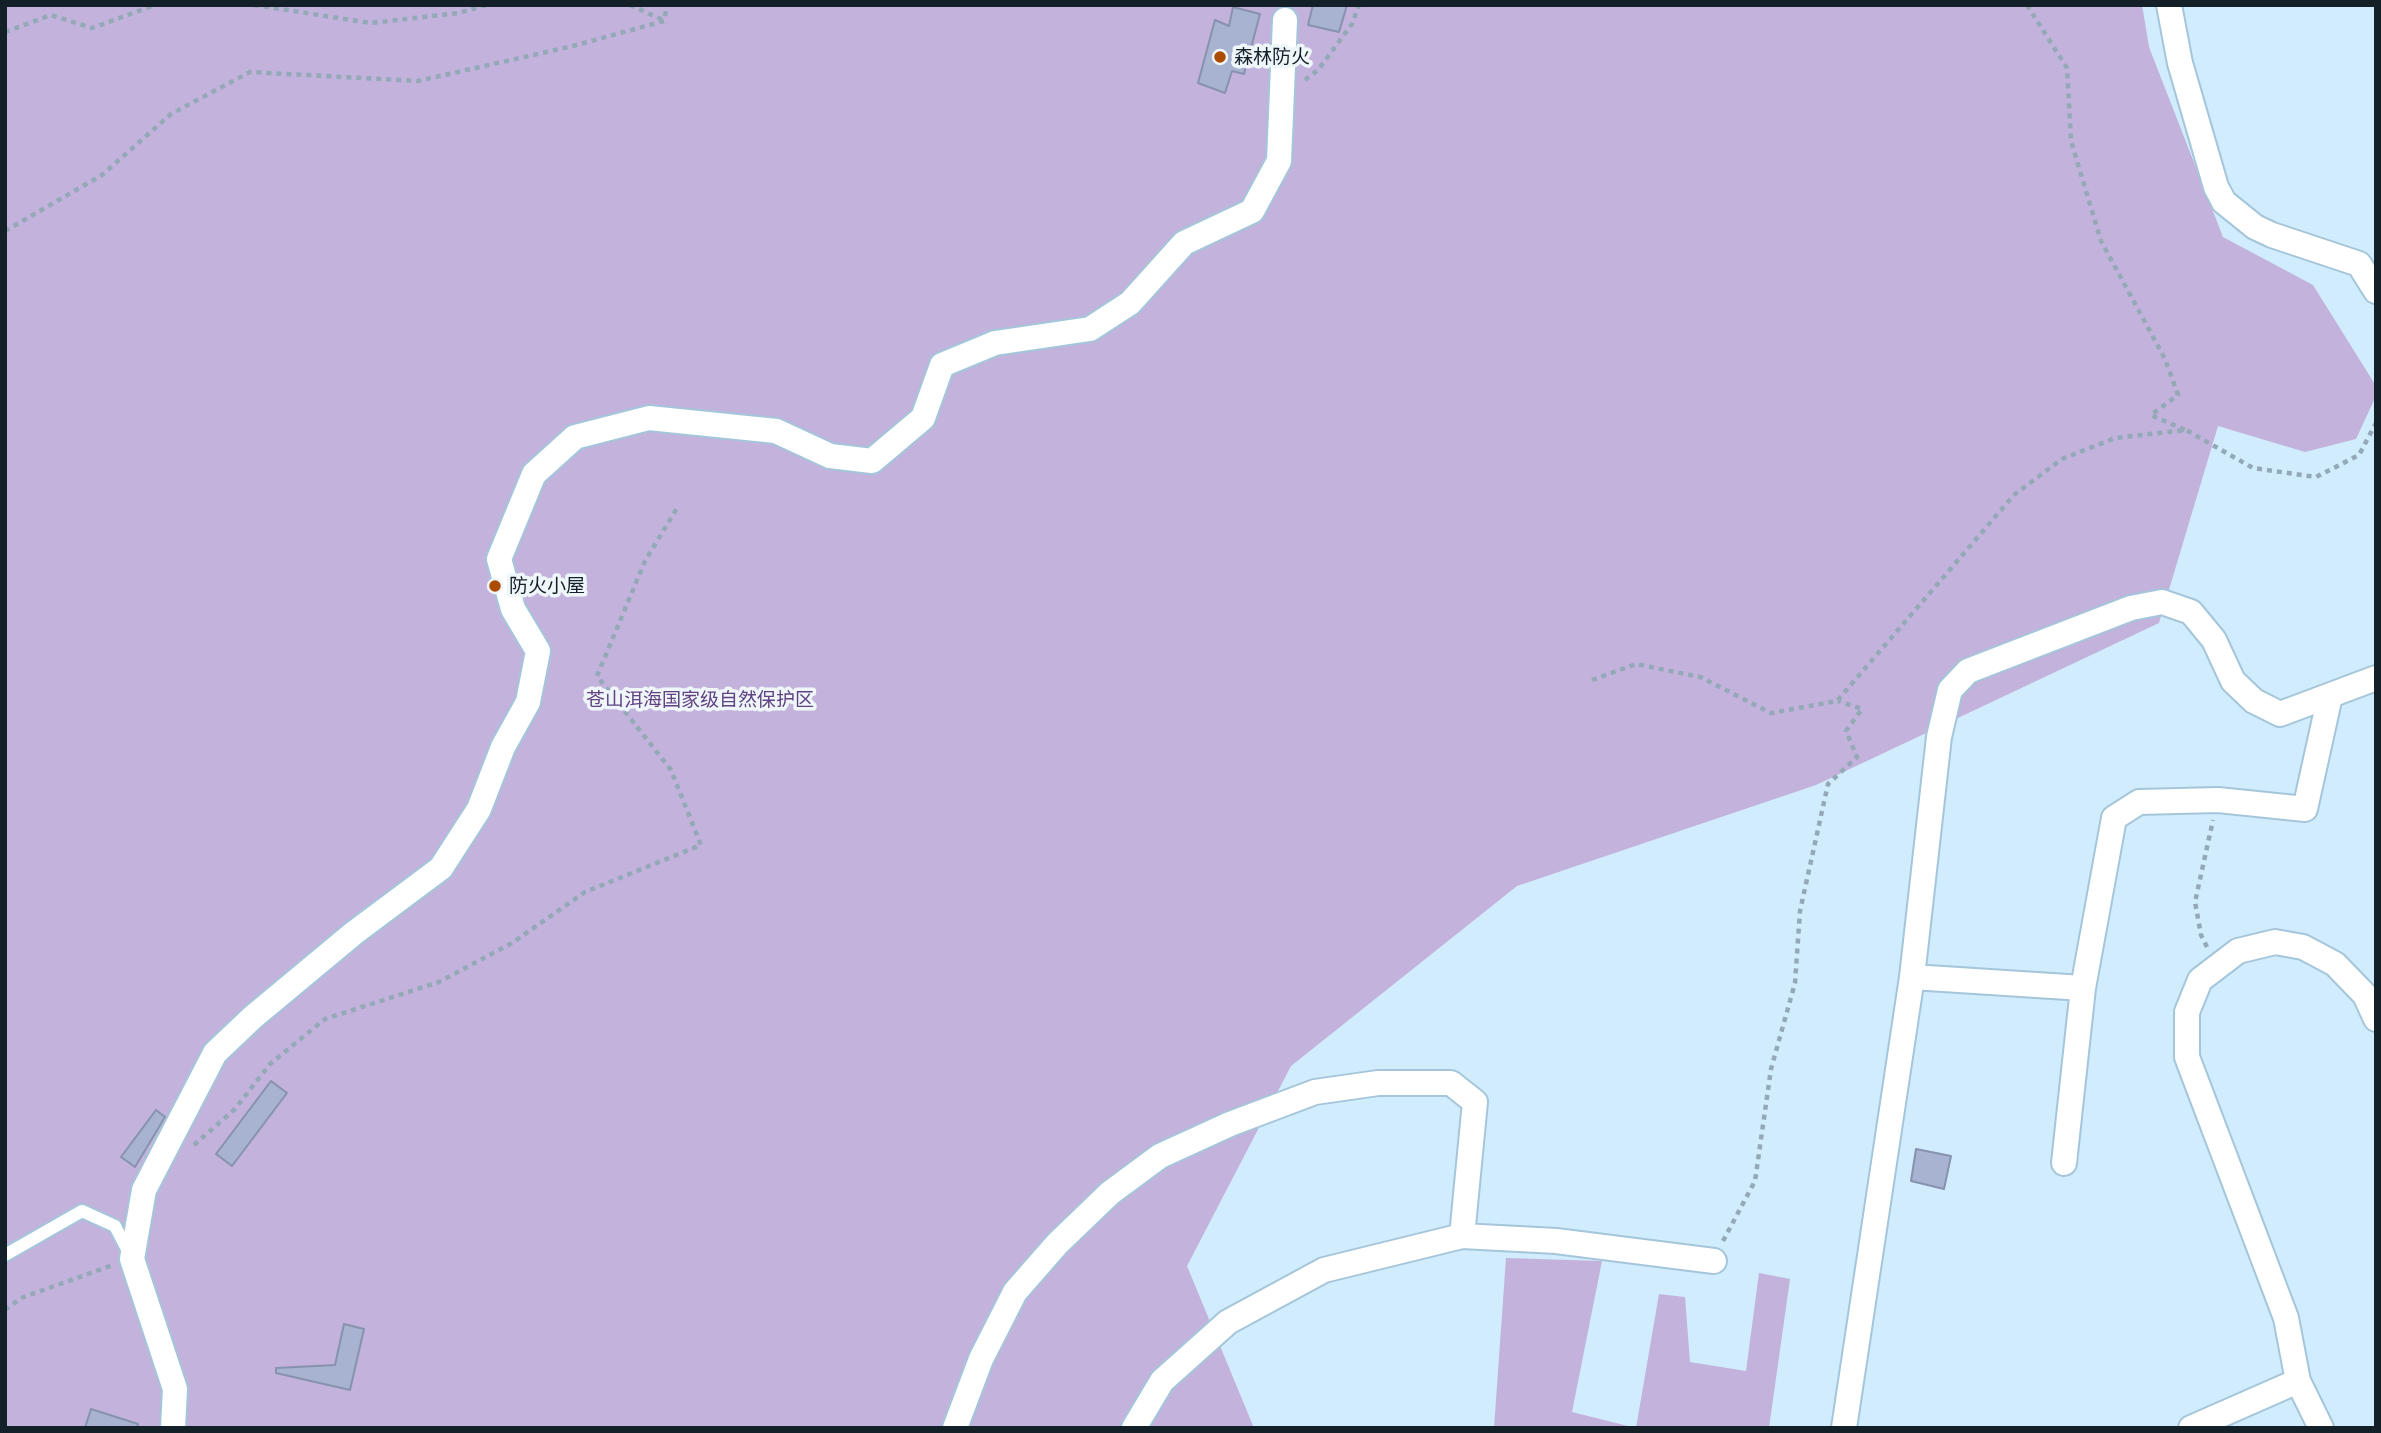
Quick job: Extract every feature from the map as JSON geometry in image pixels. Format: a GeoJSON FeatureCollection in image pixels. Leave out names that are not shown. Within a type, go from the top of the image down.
{"type":"FeatureCollection","features":[{"type":"Feature","properties":{"kind":"street"},"geometry":{"type":"LineString","coordinates":[[2169,5],[2180,63],[2216,187],[2224,202],[2255,227],[2272,235],[2359,264],[2376,290]]}},
{"type":"Feature","properties":{"kind":"street"},"geometry":{"type":"LineString","coordinates":[[173,1428],[174,1389],[132,1259],[144,1190],[215,1053],[253,1017],[344,942],[441,868],[479,809],[503,747],[528,702],[538,651],[513,609],[499,559],[534,474],[575,437],[649,418],[776,431],[830,456],[872,461],[923,418],[942,365],[995,343],[1090,329],[1130,303],[1184,243],[1252,211],[1279,161],[1285,20]]}},
{"type":"Feature","properties":{"kind":"street"},"geometry":{"type":"LineString","coordinates":[[1844,1428],[1912,977],[1939,737],[1950,690],[1968,671],[2132,608],[2162,602],[2191,612],[2214,640],[2233,681],[2254,701],[2280,714],[2376,678]]}},
{"type":"Feature","properties":{"kind":"street"},"geometry":{"type":"LineString","coordinates":[[2064,1163],[2083,988],[2114,818],[2139,802],[2218,800],[2305,809],[2330,695]]}},
{"type":"Feature","properties":{"kind":"street"},"geometry":{"type":"LineString","coordinates":[[2321,1428],[2298,1381],[2286,1318],[2187,1057],[2187,1012],[2200,980],[2238,951],[2275,942],[2303,947],[2335,964],[2365,995],[2376,1018]]}},
{"type":"Feature","properties":{"kind":"street"},"geometry":{"type":"LineString","coordinates":[[1912,977],[2083,988]]}},
{"type":"Feature","properties":{"kind":"street"},"geometry":{"type":"LineString","coordinates":[[955,1428],[981,1359],[1015,1292],[1057,1244],[1110,1194],[1160,1156],[1230,1124],[1315,1092],[1377,1083],[1451,1083],[1475,1102],[1462,1236]]}},
{"type":"Feature","properties":{"kind":"street"},"geometry":{"type":"LineString","coordinates":[[1134,1428],[1162,1381],[1228,1322],[1324,1270],[1462,1236],[1556,1241],[1714,1261]]}},
{"type":"Feature","properties":{"kind":"street"},"geometry":{"type":"LineString","coordinates":[[2191,1428],[2298,1381]]}},
{"type":"Feature","properties":{"kind":"lane"},"geometry":{"type":"LineString","coordinates":[[5,1255],[82,1211],[115,1226],[132,1259]]}},
{"type":"Feature","properties":{"kind":"path"},"geometry":{"type":"LineString","coordinates":[[5,32],[51,15],[92,28],[155,5]]}},
{"type":"Feature","properties":{"kind":"path"},"geometry":{"type":"LineString","coordinates":[[254,5],[371,23],[459,13],[486,5]]}},
{"type":"Feature","properties":{"kind":"path"},"geometry":{"type":"LineString","coordinates":[[630,5],[664,21]]}},
{"type":"Feature","properties":{"kind":"path"},"geometry":{"type":"LineString","coordinates":[[664,21],[667,5]]}},
{"type":"Feature","properties":{"kind":"path"},"geometry":{"type":"LineString","coordinates":[[1282,99],[1318,69],[1352,24],[1359,5]]}},
{"type":"Feature","properties":{"kind":"path"},"geometry":{"type":"LineString","coordinates":[[2027,5],[2067,68],[2071,141],[2101,241],[2165,359],[2178,395],[2151,415],[2186,430],[2253,468],[2316,477],[2359,455],[2376,423]]}},
{"type":"Feature","properties":{"kind":"path"},"geometry":{"type":"LineString","coordinates":[[5,231],[102,175],[171,114],[250,72],[418,81],[573,46],[664,21]]}},
{"type":"Feature","properties":{"kind":"path"},"geometry":{"type":"LineString","coordinates":[[1837,701],[2014,495],[2062,459],[2115,438],[2186,430]]}},
{"type":"Feature","properties":{"kind":"path"},"geometry":{"type":"LineString","coordinates":[[184,1154],[234,1109],[270,1064],[325,1019],[439,982],[512,943],[585,892],[701,845],[671,770],[597,676],[645,561],[679,505]]}},
{"type":"Feature","properties":{"kind":"path"},"geometry":{"type":"LineString","coordinates":[[1592,680],[1636,664],[1700,677],[1771,713],[1837,701],[1861,709],[1846,731],[1857,757],[1828,784],[1800,911],[1795,983],[1771,1069],[1755,1181],[1714,1261]]}},
{"type":"Feature","properties":{"kind":"path"},"geometry":{"type":"LineString","coordinates":[[2218,800],[2195,902],[2201,935],[2218,967]]}},
{"type":"Feature","properties":{"kind":"path"},"geometry":{"type":"LineString","coordinates":[[5,1310],[21,1298],[132,1259]]}},
{"type":"Feature","properties":{"kind":"green space","name":"苍山洱海国家级自然保护区"},"geometry":{"type":"Polygon","coordinates":[[[5,5],[2142,5],[2149,47],[2223,237],[2313,285],[2376,386],[2376,396],[2356,439],[2305,452],[2218,426],[2159,623],[1816,785],[1517,886],[1291,1066],[1187,1266],[1254,1428],[5,1428],[5,5]]]}},
{"type":"Feature","properties":{"kind":"green space"},"geometry":{"type":"Polygon","coordinates":[[[1506,1258],[1602,1261],[1572,1412],[1636,1428],[1494,1428],[1506,1258]]]}},
{"type":"Feature","properties":{"kind":"green space"},"geometry":{"type":"Polygon","coordinates":[[[1759,1273],[1790,1279],[1769,1428],[1636,1428],[1659,1294],[1685,1297],[1690,1362],[1746,1371],[1759,1273]]]}},
{"type":"Feature","properties":{"kind":"building"},"geometry":{"type":"Polygon","coordinates":[[[1313,5],[1347,5],[1339,32],[1308,25],[1313,5]]]}},
{"type":"Feature","properties":{"kind":"building","name":"森林防火"},"geometry":{"type":"Polygon","coordinates":[[[1233,7],[1260,14],[1244,74],[1232,71],[1225,93],[1198,83],[1215,20],[1229,26],[1233,7]]]}},
{"type":"Feature","properties":{"kind":"building"},"geometry":{"type":"Polygon","coordinates":[[[271,1081],[287,1093],[232,1166],[216,1154],[271,1081]]]}},
{"type":"Feature","properties":{"kind":"building"},"geometry":{"type":"Polygon","coordinates":[[[156,1110],[165,1117],[135,1167],[121,1157],[156,1110]]]}},
{"type":"Feature","properties":{"kind":"building"},"geometry":{"type":"Polygon","coordinates":[[[1916,1149],[1951,1156],[1944,1189],[1911,1181],[1916,1149]]]}},
{"type":"Feature","properties":{"kind":"building"},"geometry":{"type":"Polygon","coordinates":[[[344,1324],[364,1329],[350,1390],[276,1373],[276,1368],[335,1365],[344,1324]]]}},
{"type":"Feature","properties":{"kind":"building"},"geometry":{"type":"Polygon","coordinates":[[[91,1409],[138,1424],[137,1428],[85,1428],[91,1409]]]}},
{"type":"Feature","properties":{"kind":"place","name":"森林防火"},"geometry":{"type":"Point","coordinates":[1220,57]}},
{"type":"Feature","properties":{"kind":"place","name":"防火小屋"},"geometry":{"type":"Point","coordinates":[495,586]}}]}
